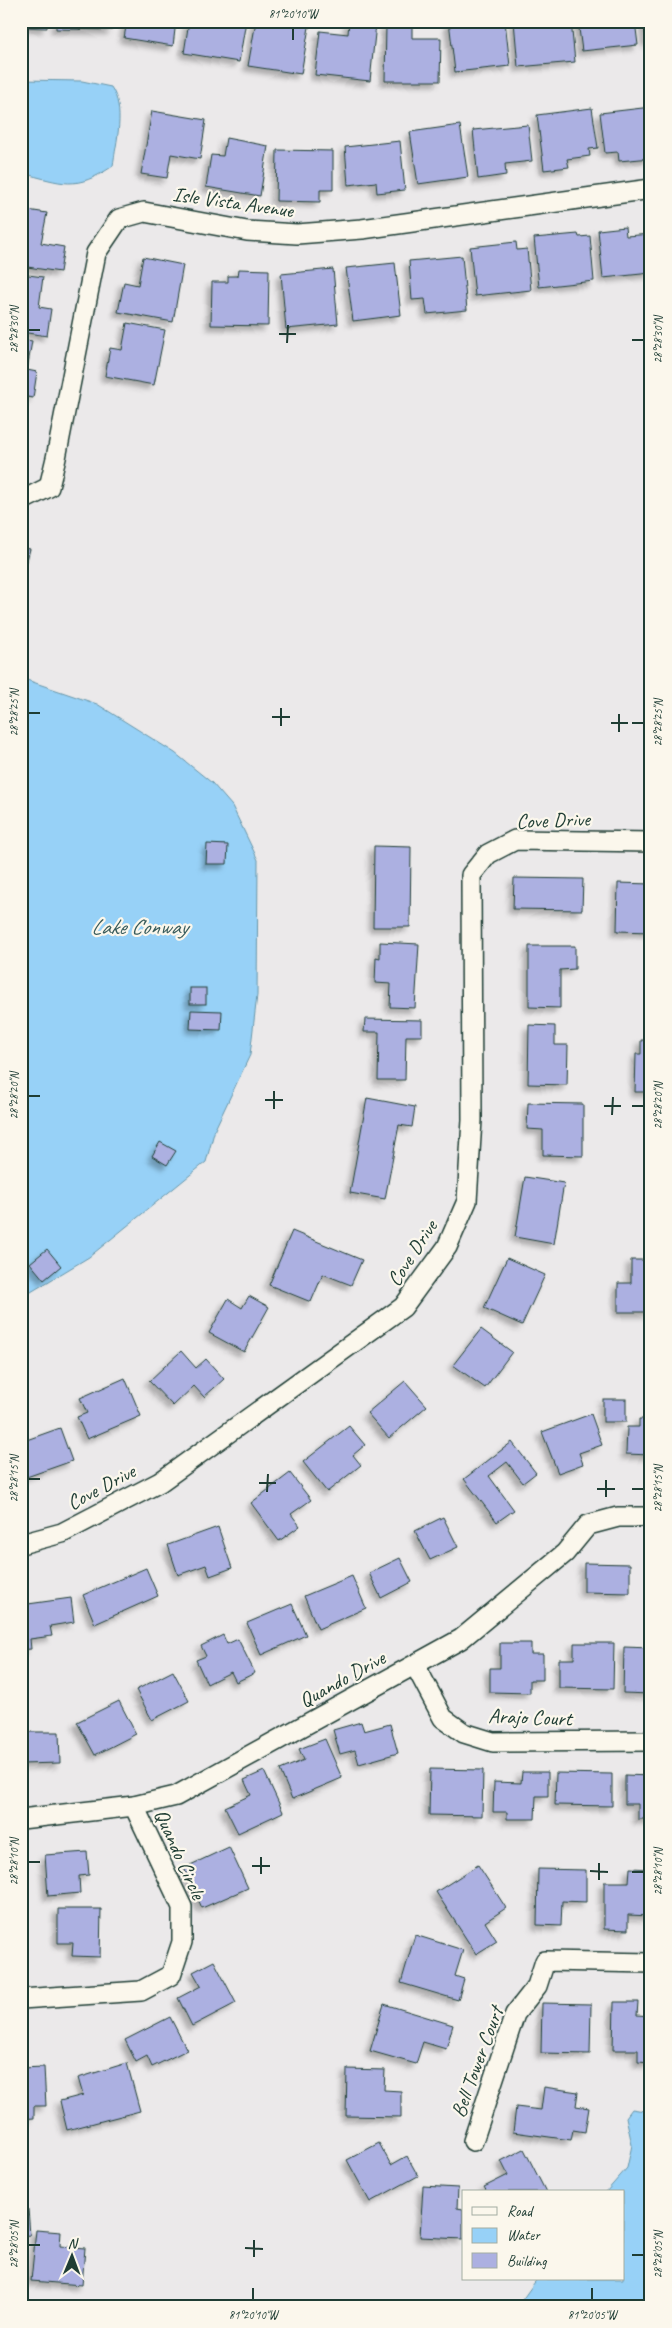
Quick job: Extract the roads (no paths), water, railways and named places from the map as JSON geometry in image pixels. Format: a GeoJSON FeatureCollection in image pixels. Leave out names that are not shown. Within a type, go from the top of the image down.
{"type":"FeatureCollection","features":[{"type":"Feature","properties":{"kind":"street","name":"Isle Vista Avenue"},"geometry":{"type":"LineString","coordinates":[[21,501],[49,487],[96,253],[119,219],[144,212],[247,231],[297,234],[362,229],[651,190]]}},
{"type":"Feature","properties":{"kind":"street","name":"Cove Drive"},"geometry":{"type":"LineString","coordinates":[[21,1544],[62,1533],[160,1482],[403,1307],[447,1247],[467,1202],[472,1120],[471,875],[488,854],[515,840],[651,842]]}},
{"type":"Feature","properties":{"kind":"street","name":"Quando Drive"},"geometry":{"type":"LineString","coordinates":[[21,1819],[134,1806],[176,1796],[461,1639],[565,1553],[588,1525],[618,1517],[651,1517]]}},
{"type":"Feature","properties":{"kind":"street","name":"Arajo Court"},"geometry":{"type":"LineString","coordinates":[[416,1665],[443,1718],[464,1733],[493,1742],[651,1741]]}},
{"type":"Feature","properties":{"kind":"street","name":"Quando Circle"},"geometry":{"type":"LineString","coordinates":[[21,1999],[141,1991],[171,1975],[182,1942],[182,1907],[134,1806]]}},
{"type":"Feature","properties":{"kind":"street","name":"Bell Tower Court"},"geometry":{"type":"LineString","coordinates":[[473,2141],[515,2014],[537,1986],[545,1961],[651,1964]]}},
{"type":"Feature","properties":{"kind":"water"},"geometry":{"type":"Polygon","coordinates":[[[21,80],[82,81],[111,87],[116,96],[119,115],[113,166],[88,179],[68,183],[21,173],[21,80]]]}},
{"type":"Feature","properties":{"kind":"water","name":"Lake Conway"},"geometry":{"type":"Polygon","coordinates":[[[21,678],[97,704],[175,753],[212,783],[232,806],[258,860],[257,995],[250,1055],[215,1129],[206,1162],[89,1257],[21,1298],[21,678]]]}},
{"type":"Feature","properties":{"kind":"water"},"geometry":{"type":"Polygon","coordinates":[[[632,2109],[651,2112],[651,2307],[517,2307],[536,2280],[624,2280],[624,2190],[608,2190],[627,2168],[632,2145],[626,2117],[632,2109]]]}}]}
